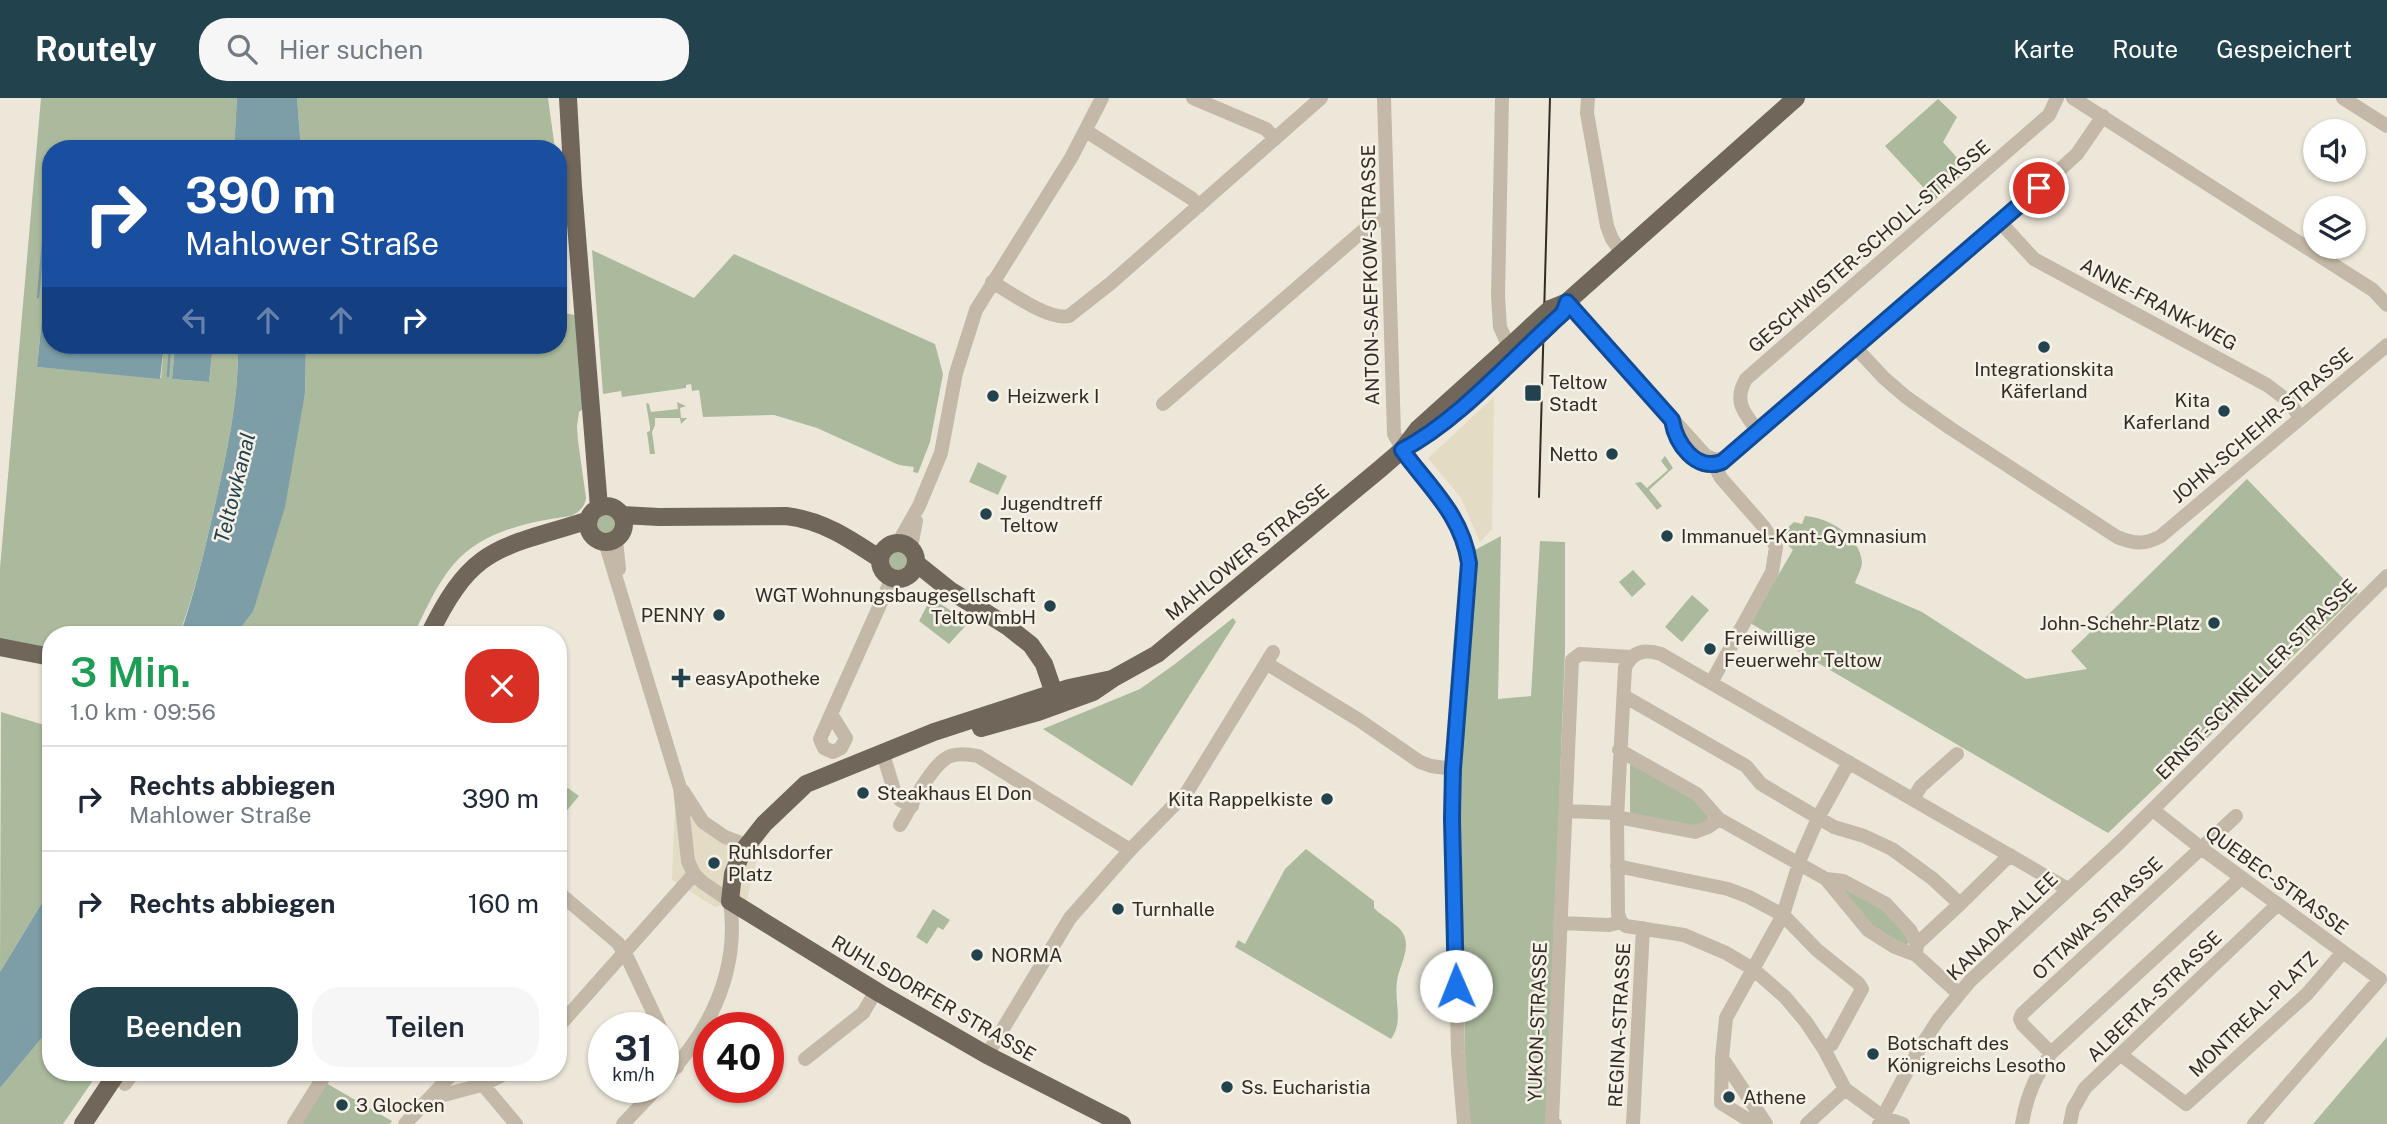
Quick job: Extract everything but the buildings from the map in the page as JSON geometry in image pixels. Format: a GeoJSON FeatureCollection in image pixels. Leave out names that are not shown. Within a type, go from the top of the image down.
{"type":"FeatureCollection","features":[{"type":"Feature","properties":{"kind":"main road"},"geometry":{"type":"LineString","coordinates":[[559,98],[570,153]]}},
{"type":"Feature","properties":{"kind":"main road"},"geometry":{"type":"LineString","coordinates":[[568,98],[570,153],[596,462],[602,471],[607,524]]}},
{"type":"Feature","properties":{"kind":"main road","name":"MAHLOWER STRASSE"},"geometry":{"type":"LineString","coordinates":[[730,901],[733,874],[747,845],[764,824],[806,784],[934,732],[1056,699],[1112,678],[1157,654],[1402,450],[1426,438],[1556,312],[1797,98]]}},
{"type":"Feature","properties":{"kind":"main road"},"geometry":{"type":"LineString","coordinates":[[434,626],[452,592],[471,568],[500,548],[539,536],[659,517],[786,516],[817,522],[900,556],[1007,626],[1031,645],[1044,664],[1056,699]]}},
{"type":"Feature","properties":{"kind":"main road"},"geometry":{"type":"LineString","coordinates":[[892,578],[883,570],[900,556]]}},
{"type":"Feature","properties":{"kind":"main road"},"geometry":{"type":"LineString","coordinates":[[0,647],[42,655]]}},
{"type":"Feature","properties":{"kind":"main road","name":"RUHLSDORFER STRASSE"},"geometry":{"type":"LineString","coordinates":[[730,901],[876,991],[987,1055],[1122,1124]]}},
{"type":"Feature","properties":{"kind":"main road"},"geometry":{"type":"LineString","coordinates":[[83,1124],[121,1081]]}},
{"type":"Feature","properties":{"kind":"street"},"geometry":{"type":"LineString","coordinates":[[900,556],[943,444],[956,373],[969,326],[992,282],[1086,131],[1102,98]]}},
{"type":"Feature","properties":{"kind":"street"},"geometry":{"type":"LineString","coordinates":[[1193,98],[1266,129],[1275,139]]}},
{"type":"Feature","properties":{"kind":"street"},"geometry":{"type":"LineString","coordinates":[[992,282],[1055,316],[1069,316],[1321,98]]}},
{"type":"Feature","properties":{"kind":"street","name":"ANTON-SAEFKOW-STRASSE"},"geometry":{"type":"LineString","coordinates":[[1384,98],[1392,427],[1402,450]]}},
{"type":"Feature","properties":{"kind":"street"},"geometry":{"type":"LineString","coordinates":[[1502,98],[1498,296],[1500,327],[1508,356]]}},
{"type":"Feature","properties":{"kind":"street"},"geometry":{"type":"LineString","coordinates":[[1588,98],[1587,113],[1607,226],[1622,253]]}},
{"type":"Feature","properties":{"kind":"street","name":"GESCHWISTER-SCHOLL-STRASSE"},"geometry":{"type":"LineString","coordinates":[[1758,431],[1746,416],[1739,399],[1740,389],[1746,379],[2049,115],[2057,98]]}},
{"type":"Feature","properties":{"kind":"street"},"geometry":{"type":"LineString","coordinates":[[2073,98],[2373,290],[2387,305]]}},
{"type":"Feature","properties":{"kind":"street"},"geometry":{"type":"LineString","coordinates":[[2343,98],[2387,126]]}},
{"type":"Feature","properties":{"kind":"street"},"geometry":{"type":"LineString","coordinates":[[1721,461],[2001,223],[2077,154],[2103,116]]}},
{"type":"Feature","properties":{"kind":"street"},"geometry":{"type":"LineString","coordinates":[[1086,131],[1191,198],[1199,206]]}},
{"type":"Feature","properties":{"kind":"street"},"geometry":{"type":"LineString","coordinates":[[1163,404],[1373,222],[1387,218]]}},
{"type":"Feature","properties":{"kind":"street","name":"ANNE-FRANK-WEG"},"geometry":{"type":"LineString","coordinates":[[2001,223],[2034,259],[2267,384],[2288,401],[2300,417]]}},
{"type":"Feature","properties":{"kind":"street"},"geometry":{"type":"LineString","coordinates":[[1556,312],[1711,459],[1721,461]]}},
{"type":"Feature","properties":{"kind":"street","name":"JOHN-SCHEHR-STRASSE"},"geometry":{"type":"LineString","coordinates":[[1855,347],[1884,379],[1950,428],[2117,537],[2140,544],[2161,536],[2387,345]]}},
{"type":"Feature","properties":{"kind":"street"},"geometry":{"type":"LineString","coordinates":[[1402,450],[1455,518],[1467,551],[1469,574],[1453,769],[1452,831],[1458,1053],[1464,1124]]}},
{"type":"Feature","properties":{"kind":"street"},"geometry":{"type":"LineString","coordinates":[[1711,683],[1772,572],[1776,547],[1764,527],[1721,478],[1721,461]]}},
{"type":"Feature","properties":{"kind":"street"},"geometry":{"type":"LineString","coordinates":[[607,524],[614,576],[680,788],[685,845],[694,874],[730,901],[733,926],[724,980],[713,1011],[699,1038],[679,1064]]}},
{"type":"Feature","properties":{"kind":"street","name":"ERNST-SCHNELLER-STRASSE"},"geometry":{"type":"LineString","coordinates":[[2153,810],[2387,576]]}},
{"type":"Feature","properties":{"kind":"street"},"geometry":{"type":"LineString","coordinates":[[831,713],[892,578]]}},
{"type":"Feature","properties":{"kind":"street"},"geometry":{"type":"LineString","coordinates":[[1903,1124],[1881,1121],[1845,1089],[1806,1022],[1785,996],[1753,969],[1726,953],[1684,935],[1626,926],[1621,922],[1618,914],[1617,866],[1619,750],[1625,668],[1631,657],[1646,650],[1661,654],[2068,889]]}},
{"type":"Feature","properties":{"kind":"street","name":"YUKON-STRASSE"},"geometry":{"type":"LineString","coordinates":[[1554,1123],[1572,660],[1580,654],[1631,657]]}},
{"type":"Feature","properties":{"kind":"street"},"geometry":{"type":"LineString","coordinates":[[987,1055],[1070,918],[1130,850],[1187,792],[1269,657],[1420,762],[1453,769]]}},
{"type":"Feature","properties":{"kind":"street"},"geometry":{"type":"LineString","coordinates":[[1624,696],[1746,766],[1761,784],[1834,827],[1864,836],[1892,849],[1960,904]]}},
{"type":"Feature","properties":{"kind":"street"},"geometry":{"type":"LineString","coordinates":[[1619,750],[1697,794],[1719,819],[1826,879],[1843,881],[1886,904],[1910,930],[1916,949],[1958,994]]}},
{"type":"Feature","properties":{"kind":"street"},"geometry":{"type":"LineString","coordinates":[[883,754],[894,790],[900,800],[912,806]]}},
{"type":"Feature","properties":{"kind":"street"},"geometry":{"type":"LineString","coordinates":[[900,825],[928,779],[946,758],[964,754],[978,756],[1130,850]]}},
{"type":"Feature","properties":{"kind":"street"},"geometry":{"type":"LineString","coordinates":[[1913,799],[1921,786],[1957,754]]}},
{"type":"Feature","properties":{"kind":"street"},"geometry":{"type":"LineString","coordinates":[[1755,1124],[1721,1102],[1726,1018],[1783,915],[1801,857],[1819,816],[1849,762]]}},
{"type":"Feature","properties":{"kind":"street"},"geometry":{"type":"LineString","coordinates":[[680,788],[703,822],[725,836],[747,845]]}},
{"type":"Feature","properties":{"kind":"street"},"geometry":{"type":"LineString","coordinates":[[1566,810],[1617,815],[1695,832],[1709,827],[1719,819]]}},
{"type":"Feature","properties":{"kind":"street","name":"QUEBEC-STRASSE"},"geometry":{"type":"LineString","coordinates":[[2153,810],[2277,905],[2380,979],[2254,1124]]}},
{"type":"Feature","properties":{"kind":"street","name":"KANADA-ALLEE"},"geometry":{"type":"LineString","coordinates":[[1881,1121],[1918,1051],[1958,994],[2153,810]]}},
{"type":"Feature","properties":{"kind":"street","name":"OTTAWA-STRASSE"},"geometry":{"type":"LineString","coordinates":[[2051,1053],[2023,1025],[2020,1019],[2022,1014],[2236,816]]}},
{"type":"Feature","properties":{"kind":"street"},"geometry":{"type":"LineString","coordinates":[[1916,949],[2010,855]]}},
{"type":"Feature","properties":{"kind":"street"},"geometry":{"type":"LineString","coordinates":[[1617,866],[1728,889],[1783,915],[1817,950],[1862,989],[1832,1044],[1824,1049]]}},
{"type":"Feature","properties":{"kind":"street"},"geometry":{"type":"LineString","coordinates":[[567,1017],[694,874]]}},
{"type":"Feature","properties":{"kind":"street"},"geometry":{"type":"LineString","coordinates":[[2022,1124],[2026,1098],[2051,1053],[2241,878]]}},
{"type":"Feature","properties":{"kind":"street"},"geometry":{"type":"LineString","coordinates":[[1826,879],[1868,930],[1895,947],[1916,949]]}},
{"type":"Feature","properties":{"kind":"street"},"geometry":{"type":"LineString","coordinates":[[567,900],[616,941],[653,1012]]}},
{"type":"Feature","properties":{"kind":"street","name":"ALBERTA-STRASSE"},"geometry":{"type":"LineString","coordinates":[[2070,1124],[2073,1109],[2085,1088],[2277,905]]}},
{"type":"Feature","properties":{"kind":"street"},"geometry":{"type":"LineString","coordinates":[[1560,923],[1609,925],[1621,922]]}},
{"type":"Feature","properties":{"kind":"street","name":"REGINA-STRASSE"},"geometry":{"type":"LineString","coordinates":[[1633,1124],[1643,928]]}},
{"type":"Feature","properties":{"kind":"street","name":"MONTREAL-PLATZ"},"geometry":{"type":"LineString","coordinates":[[2121,1055],[2186,1104],[2307,994],[2343,953]]}},
{"type":"Feature","properties":{"kind":"street"},"geometry":{"type":"LineString","coordinates":[[805,1059],[863,1013],[876,991]]}},
{"type":"Feature","properties":{"kind":"street"},"geometry":{"type":"LineString","coordinates":[[1722,1058],[1766,1124]]}},
{"type":"Feature","properties":{"kind":"street"},"geometry":{"type":"LineString","coordinates":[[293,1124],[321,1081]]}},
{"type":"Feature","properties":{"kind":"street"},"geometry":{"type":"LineString","coordinates":[[405,1124],[446,1081]]}},
{"type":"Feature","properties":{"kind":"street"},"geometry":{"type":"LineString","coordinates":[[482,1081],[516,1124]]}},
{"type":"Feature","properties":{"kind":"street"},"geometry":{"type":"LineString","coordinates":[[429,1100],[491,1081]]}},
{"type":"Feature","properties":{"kind":"street"},"geometry":{"type":"LineString","coordinates":[[1807,1124],[1845,1089]]}},
{"type":"Feature","properties":{"kind":"street"},"geometry":{"type":"LineString","coordinates":[[623,1124],[643,1103]]}},
{"type":"Feature","properties":{"kind":"green space"},"geometry":{"type":"Polygon","coordinates":[[[41,98],[237,98],[235,140],[42,140],[42,318],[37,367],[161,378],[163,354],[174,354],[172,379],[209,382],[212,354],[238,354],[234,405],[224,465],[199,570],[182,626],[42,626],[42,648],[0,641],[0,568],[41,98]]]}},
{"type":"Feature","properties":{"kind":"green space"},"geometry":{"type":"Polygon","coordinates":[[[297,98],[548,98],[554,140],[300,140],[297,98]]]}},
{"type":"Feature","properties":{"kind":"green space"},"geometry":{"type":"Polygon","coordinates":[[[1938,99],[1957,117],[1943,142],[1968,170],[1935,200],[1885,146],[1938,99]]]}},
{"type":"Feature","properties":{"kind":"green space"},"geometry":{"type":"Polygon","coordinates":[[[592,250],[694,298],[734,254],[935,344],[943,374],[930,442],[918,473],[913,472],[914,467],[899,465],[817,428],[774,415],[703,417],[699,390],[692,391],[691,384],[686,385],[686,388],[622,397],[621,391],[603,394],[592,250]]]}},
{"type":"Feature","properties":{"kind":"green space"},"geometry":{"type":"Polygon","coordinates":[[[567,314],[575,315],[583,409],[579,412],[577,426],[586,498],[584,504],[571,516],[507,530],[464,553],[441,581],[418,626],[242,626],[253,612],[305,393],[306,354],[567,354],[567,314]]]}},
{"type":"Feature","properties":{"kind":"green space"},"geometry":{"type":"Polygon","coordinates":[[[677,402],[686,406],[680,408],[681,418],[687,418],[681,424],[680,418],[655,418],[652,432],[655,454],[650,454],[647,432],[650,427],[646,403],[649,404],[651,412],[678,409],[677,402]]]}},
{"type":"Feature","properties":{"kind":"green space"},"geometry":{"type":"Polygon","coordinates":[[[1665,456],[1673,468],[1649,490],[1662,506],[1657,510],[1635,483],[1641,482],[1647,488],[1668,470],[1661,461],[1665,456]]]}},
{"type":"Feature","properties":{"kind":"green space"},"geometry":{"type":"Polygon","coordinates":[[[978,462],[1007,476],[998,495],[969,482],[978,462]]]}},
{"type":"Feature","properties":{"kind":"green space"},"geometry":{"type":"Polygon","coordinates":[[[2247,479],[2358,594],[2108,833],[1750,623],[1793,550],[1786,543],[1789,537],[1784,531],[1794,522],[1802,524],[1805,516],[1814,517],[1833,524],[1855,544],[1862,562],[1855,583],[1922,612],[2026,679],[2087,669],[2071,651],[2247,479]]]}},
{"type":"Feature","properties":{"kind":"green space"},"geometry":{"type":"Polygon","coordinates":[[[608,513],[616,516],[619,524],[616,532],[608,535],[600,532],[597,524],[600,516],[608,513]]]}},
{"type":"Feature","properties":{"kind":"green space"},"geometry":{"type":"Polygon","coordinates":[[[1501,536],[1498,699],[1531,696],[1540,541],[1565,542],[1565,650],[1547,1124],[1468,1124],[1462,765],[1475,550],[1501,536]]]}},
{"type":"Feature","properties":{"kind":"green space"},"geometry":{"type":"Polygon","coordinates":[[[898,549],[906,552],[909,560],[906,568],[898,571],[890,568],[887,560],[890,552],[898,549]]]}},
{"type":"Feature","properties":{"kind":"green space"},"geometry":{"type":"Polygon","coordinates":[[[1633,570],[1646,584],[1632,597],[1619,582],[1633,570]]]}},
{"type":"Feature","properties":{"kind":"green space"},"geometry":{"type":"Polygon","coordinates":[[[1692,595],[1709,610],[1682,642],[1665,627],[1692,595]]]}},
{"type":"Feature","properties":{"kind":"green space"},"geometry":{"type":"Polygon","coordinates":[[[931,598],[969,622],[949,644],[919,621],[931,598]]]}},
{"type":"Feature","properties":{"kind":"green space"},"geometry":{"type":"Polygon","coordinates":[[[1233,618],[1236,622],[1132,786],[1043,729],[1140,689],[1233,618]]]}},
{"type":"Feature","properties":{"kind":"green space"},"geometry":{"type":"Polygon","coordinates":[[[1,712],[42,724],[42,903],[0,972],[1,712]]]}},
{"type":"Feature","properties":{"kind":"green space"},"geometry":{"type":"Polygon","coordinates":[[[1633,763],[1685,791],[1708,813],[1708,819],[1699,827],[1630,816],[1630,765],[1633,763]]]}},
{"type":"Feature","properties":{"kind":"green space"},"geometry":{"type":"Polygon","coordinates":[[[567,789],[579,796],[567,810],[567,789]]]}},
{"type":"Feature","properties":{"kind":"green space"},"geometry":{"type":"Polygon","coordinates":[[[1306,849],[1374,901],[1374,908],[1403,933],[1406,949],[1396,989],[1397,1025],[1391,1039],[1235,947],[1238,940],[1245,944],[1285,869],[1306,849]]]}},
{"type":"Feature","properties":{"kind":"green space"},"geometry":{"type":"Polygon","coordinates":[[[1839,884],[1888,911],[1910,941],[1906,946],[1873,928],[1839,884]]]}},
{"type":"Feature","properties":{"kind":"green space"},"geometry":{"type":"Polygon","coordinates":[[[933,909],[950,920],[943,930],[938,927],[927,944],[916,937],[933,909]]]}},
{"type":"Feature","properties":{"kind":"green space"},"geometry":{"type":"Polygon","coordinates":[[[2387,1037],[2387,1124],[2313,1124],[2387,1037]]]}},
{"type":"Feature","properties":{"kind":"green space"},"geometry":{"type":"Polygon","coordinates":[[[42,1038],[42,1081],[93,1081],[63,1124],[0,1124],[0,1088],[42,1038]]]}},
{"type":"Feature","properties":{"kind":"green space"},"geometry":{"type":"Polygon","coordinates":[[[324,1082],[392,1121],[390,1124],[297,1124],[324,1082]]]}},
{"type":"Feature","properties":{"kind":"shaded area"},"geometry":{"type":"Polygon","coordinates":[[[1494,397],[1492,529],[1480,542],[1461,498],[1428,458],[1494,397]]]}},
{"type":"Feature","properties":{"kind":"shaded area","name":"Ruhlsdorfer Platz"},"geometry":{"type":"Polygon","coordinates":[[[675,805],[760,846],[747,900],[715,907],[672,880],[675,805]]]}},
{"type":"Feature","properties":{"kind":"water"},"geometry":{"type":"Polygon","coordinates":[[[237,98],[297,98],[300,140],[235,140],[237,98]]]}},
{"type":"Feature","properties":{"kind":"water"},"geometry":{"type":"Polygon","coordinates":[[[42,318],[42,354],[163,354],[160,379],[37,367],[42,318]]]}},
{"type":"Feature","properties":{"kind":"water"},"geometry":{"type":"Polygon","coordinates":[[[174,354],[212,354],[209,382],[172,379],[174,354]]]}},
{"type":"Feature","properties":{"kind":"water","name":"Teltowkanal"},"geometry":{"type":"Polygon","coordinates":[[[238,354],[306,354],[305,393],[285,507],[253,612],[242,626],[183,626],[203,554],[228,445],[238,354]]]}},
{"type":"Feature","properties":{"kind":"water"},"geometry":{"type":"Polygon","coordinates":[[[42,903],[42,1038],[0,1088],[0,972],[42,903]]]}},
{"type":"Feature","properties":{"kind":"waterway"},"geometry":{"type":"LineString","coordinates":[[38,297],[42,254]]}},
{"type":"Feature","properties":{"kind":"waterway"},"geometry":{"type":"LineString","coordinates":[[168,376],[169,354]]}},
{"type":"Feature","properties":{"kind":"tram line"},"geometry":{"type":"LineString","coordinates":[[1539,497],[1550,98]]}},
{"type":"Feature","properties":{"kind":"place","name":"Integrationskita Käferland"},"geometry":{"type":"Point","coordinates":[2044,347]}},
{"type":"Feature","properties":{"kind":"place","name":"Teltow Stadt"},"geometry":{"type":"Point","coordinates":[1533,393]}},
{"type":"Feature","properties":{"kind":"place","name":"Heizwerk I"},"geometry":{"type":"Point","coordinates":[993,396]}},
{"type":"Feature","properties":{"kind":"place","name":"Kita Kaferland"},"geometry":{"type":"Point","coordinates":[2224,411]}},
{"type":"Feature","properties":{"kind":"place","name":"Netto"},"geometry":{"type":"Point","coordinates":[1612,454]}},
{"type":"Feature","properties":{"kind":"place","name":"Jugendtreff Teltow"},"geometry":{"type":"Point","coordinates":[986,514]}},
{"type":"Feature","properties":{"kind":"place","name":"Immanuel-Kant-Gymnasium"},"geometry":{"type":"Point","coordinates":[1667,536]}},
{"type":"Feature","properties":{"kind":"place","name":"WGT Wohnungsbaugesellschaft Teltow mbH"},"geometry":{"type":"Point","coordinates":[1050,606]}},
{"type":"Feature","properties":{"kind":"place","name":"PENNY"},"geometry":{"type":"Point","coordinates":[719,615]}},
{"type":"Feature","properties":{"kind":"place","name":"John-Schehr-Platz"},"geometry":{"type":"Point","coordinates":[2214,623]}},
{"type":"Feature","properties":{"kind":"place","name":"Freiwillige Feuerwehr Teltow"},"geometry":{"type":"Point","coordinates":[1710,649]}},
{"type":"Feature","properties":{"kind":"place","name":"easyApotheke"},"geometry":{"type":"Point","coordinates":[681,678]}},
{"type":"Feature","properties":{"kind":"place","name":"Steakhaus El Don"},"geometry":{"type":"Point","coordinates":[863,793]}},
{"type":"Feature","properties":{"kind":"place","name":"Kita Rappelkiste"},"geometry":{"type":"Point","coordinates":[1327,799]}},
{"type":"Feature","properties":{"kind":"place","name":"Ruhlsdorfer Platz"},"geometry":{"type":"Point","coordinates":[714,863]}},
{"type":"Feature","properties":{"kind":"place","name":"Turnhalle"},"geometry":{"type":"Point","coordinates":[1118,909]}},
{"type":"Feature","properties":{"kind":"place","name":"NORMA"},"geometry":{"type":"Point","coordinates":[977,955]}},
{"type":"Feature","properties":{"kind":"place","name":"Botschaft des Königreichs Lesotho"},"geometry":{"type":"Point","coordinates":[1873,1054]}},
{"type":"Feature","properties":{"kind":"place","name":"Ss. Eucharistia"},"geometry":{"type":"Point","coordinates":[1227,1087]}},
{"type":"Feature","properties":{"kind":"place","name":"Athene"},"geometry":{"type":"Point","coordinates":[1729,1097]}},
{"type":"Feature","properties":{"kind":"place","name":"3 Glocken"},"geometry":{"type":"Point","coordinates":[342,1105]}},
{"type":"Feature","properties":{"kind":"route"},"geometry":{"type":"LineString","coordinates":[[1456,986],[1453,769],[1469,563],[1455,518],[1402,450],[1426,438],[1478,392],[1563,313],[1567,302],[1672,420],[1676,437],[1694,458],[1710,465],[1722,462],[2039,188]]}}]}
